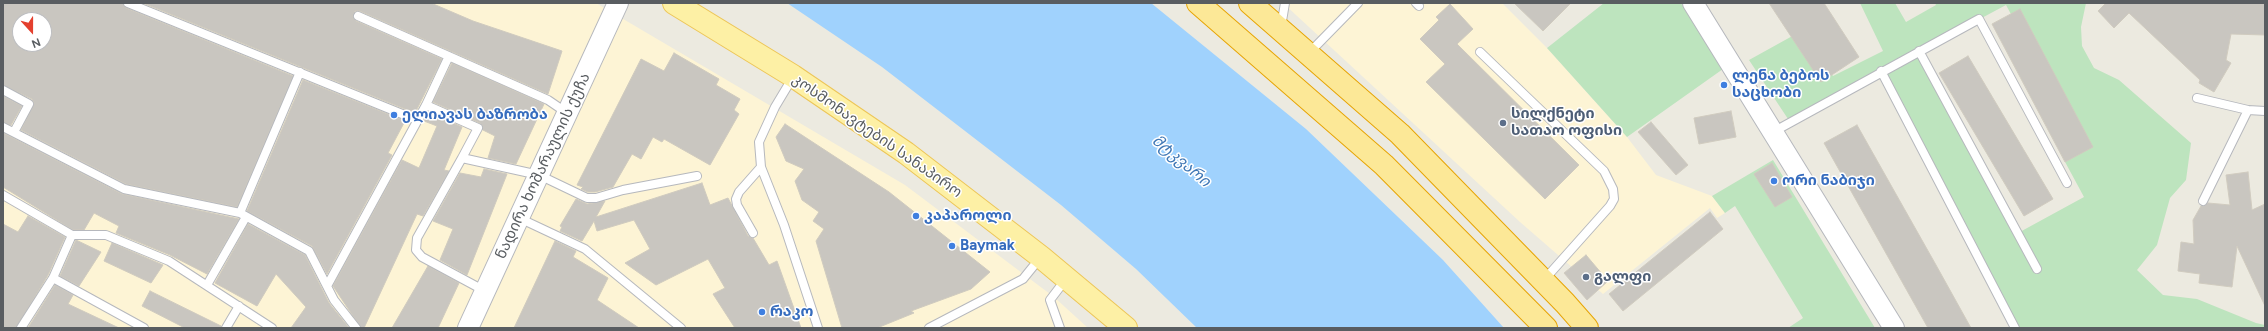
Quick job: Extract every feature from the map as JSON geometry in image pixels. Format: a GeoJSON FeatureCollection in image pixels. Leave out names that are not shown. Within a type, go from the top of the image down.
{"type":"FeatureCollection","features":[{"type":"Feature","properties":{"kind":"highway"},"geometry":{"type":"LineString","coordinates":[[1198,3],[1384,165],[1546,328]]}},
{"type":"Feature","properties":{"kind":"highway"},"geometry":{"type":"LineString","coordinates":[[1250,3],[1400,134],[1544,281],[1587,328]]}},
{"type":"Feature","properties":{"kind":"main road","name":"კოსმონავტების სანაპირო"},"geometry":{"type":"LineString","coordinates":[[674,3],[793,76],[906,152],[1041,257],[1126,328]]}},
{"type":"Feature","properties":{"kind":"street","name":"ნადირა ხოშარაულის ქუჩა"},"geometry":{"type":"LineString","coordinates":[[468,328],[618,3]]}},
{"type":"Feature","properties":{"kind":"street"},"geometry":{"type":"LineString","coordinates":[[1693,3],[1894,328]]}},
{"type":"Feature","properties":{"kind":"lane"},"geometry":{"type":"LineString","coordinates":[[128,3],[417,120]]}},
{"type":"Feature","properties":{"kind":"lane"},"geometry":{"type":"LineString","coordinates":[[1280,30],[1285,3]]}},
{"type":"Feature","properties":{"kind":"lane"},"geometry":{"type":"LineString","coordinates":[[1308,54],[1358,3]]}},
{"type":"Feature","properties":{"kind":"lane"},"geometry":{"type":"LineString","coordinates":[[358,16],[548,100],[567,113]]}},
{"type":"Feature","properties":{"kind":"lane"},"geometry":{"type":"LineString","coordinates":[[1773,132],[1979,19],[2067,183]]}},
{"type":"Feature","properties":{"kind":"lane"},"geometry":{"type":"LineString","coordinates":[[1919,51],[2037,269]]}},
{"type":"Feature","properties":{"kind":"lane"},"geometry":{"type":"LineString","coordinates":[[1480,52],[1604,171],[1613,189],[1614,199],[1610,206],[1544,281]]}},
{"type":"Feature","properties":{"kind":"lane"},"geometry":{"type":"LineString","coordinates":[[327,286],[426,105],[450,56]]}},
{"type":"Feature","properties":{"kind":"lane"},"geometry":{"type":"LineString","coordinates":[[1882,71],[2015,328]]}},
{"type":"Feature","properties":{"kind":"lane"},"geometry":{"type":"LineString","coordinates":[[207,285],[243,215],[300,72]]}},
{"type":"Feature","properties":{"kind":"lane"},"geometry":{"type":"LineString","coordinates":[[793,76],[776,106],[759,142],[761,167],[784,225],[818,328]]}},
{"type":"Feature","properties":{"kind":"lane"},"geometry":{"type":"LineString","coordinates":[[3,90],[29,104],[14,132]]}},
{"type":"Feature","properties":{"kind":"lane"},"geometry":{"type":"LineString","coordinates":[[2197,98],[2248,110],[2265,111]]}},
{"type":"Feature","properties":{"kind":"lane"},"geometry":{"type":"LineString","coordinates":[[426,105],[478,128],[417,238],[416,250],[422,257],[485,291]]}},
{"type":"Feature","properties":{"kind":"lane"},"geometry":{"type":"LineString","coordinates":[[2203,201],[2248,110]]}},
{"type":"Feature","properties":{"kind":"lane"},"geometry":{"type":"LineString","coordinates":[[3,127],[124,189],[243,215],[309,251],[334,300],[356,328]]}},
{"type":"Feature","properties":{"kind":"lane"},"geometry":{"type":"LineString","coordinates":[[462,158],[539,175],[587,198],[596,198],[623,190],[696,176]]}},
{"type":"Feature","properties":{"kind":"lane"},"geometry":{"type":"LineString","coordinates":[[753,233],[736,199],[739,192],[761,167]]}},
{"type":"Feature","properties":{"kind":"lane"},"geometry":{"type":"LineString","coordinates":[[3,195],[72,235],[106,235],[169,261],[272,328]]}},
{"type":"Feature","properties":{"kind":"lane"},"geometry":{"type":"LineString","coordinates":[[519,218],[585,249],[681,328]]}},
{"type":"Feature","properties":{"kind":"lane"},"geometry":{"type":"LineString","coordinates":[[21,328],[53,278],[72,235]]}},
{"type":"Feature","properties":{"kind":"lane"},"geometry":{"type":"LineString","coordinates":[[929,328],[1023,279],[1041,257]]}},
{"type":"Feature","properties":{"kind":"lane"},"geometry":{"type":"LineString","coordinates":[[53,278],[144,328]]}},
{"type":"Feature","properties":{"kind":"lane"},"geometry":{"type":"LineString","coordinates":[[1060,328],[1050,300],[1067,278]]}},
{"type":"Feature","properties":{"kind":"lane"},"geometry":{"type":"LineString","coordinates":[[226,328],[239,306]]}},
{"type":"Feature","properties":{"kind":"shaded area","name":"ელიავას ბაზრობა"},"geometry":{"type":"Polygon","coordinates":[[[3,3],[596,3],[905,185],[1054,297],[1088,328],[3,328],[3,3]]]}},
{"type":"Feature","properties":{"kind":"shaded area"},"geometry":{"type":"Polygon","coordinates":[[[1283,3],[1502,3],[1547,48],[1627,137],[1656,175],[1712,196],[1725,213],[1717,218],[1710,208],[1603,294],[1520,222],[1283,3]]]}},
{"type":"Feature","properties":{"kind":"green space"},"geometry":{"type":"Polygon","coordinates":[[[1604,3],[1681,3],[1723,69],[1627,137],[1547,48],[1604,3]]]}},
{"type":"Feature","properties":{"kind":"green space"},"geometry":{"type":"Polygon","coordinates":[[[1860,3],[1895,3],[1906,22],[1936,5],[1935,3],[2086,3],[2081,27],[2082,46],[2094,68],[2119,80],[2191,143],[2186,180],[2170,198],[2157,245],[2137,270],[2163,295],[2197,299],[2256,323],[2265,325],[2265,328],[2015,328],[1882,72],[1790,122],[1749,60],[1805,29],[1833,76],[1883,51],[1860,3]],[[2006,5],[1920,51],[2018,233],[2084,197],[2064,160],[2084,149],[2006,5]]]}},
{"type":"Feature","properties":{"kind":"green space"},"geometry":{"type":"Polygon","coordinates":[[[1773,160],[1875,328],[1788,328],[1803,318],[1735,206],[1725,213],[1712,196],[1773,160]]]}},
{"type":"Feature","properties":{"kind":"water","name":"მტკვარი"},"geometry":{"type":"Polygon","coordinates":[[[787,3],[1151,3],[1306,129],[1443,260],[1504,328],[1197,328],[1136,269],[1061,205],[882,67],[787,3]]]}},
{"type":"Feature","properties":{"kind":"building"},"geometry":{"type":"Polygon","coordinates":[[[3,3],[123,3],[126,8],[293,76],[237,207],[126,184],[21,130],[34,103],[32,99],[3,85],[3,3]]]}},
{"type":"Feature","properties":{"kind":"building"},"geometry":{"type":"Polygon","coordinates":[[[143,3],[431,3],[473,21],[562,51],[548,94],[360,11],[355,11],[353,16],[356,21],[442,59],[415,113],[143,3]]]}},
{"type":"Feature","properties":{"kind":"building"},"geometry":{"type":"Polygon","coordinates":[[[1514,3],[1571,3],[1543,31],[1514,3]]]}},
{"type":"Feature","properties":{"kind":"building"},"geometry":{"type":"Polygon","coordinates":[[[1769,3],[1824,3],[1859,57],[1821,82],[1769,3]]]}},
{"type":"Feature","properties":{"kind":"building"},"geometry":{"type":"Polygon","coordinates":[[[2106,3],[2265,3],[2265,35],[2231,34],[2226,60],[2231,63],[2214,92],[2199,83],[2200,80],[2129,13],[2114,28],[2098,11],[2106,3]]]}},
{"type":"Feature","properties":{"kind":"building","name":"სილქნეტი სათაო ოფისი"},"geometry":{"type":"Polygon","coordinates":[[[1450,4],[1473,29],[1457,44],[1579,165],[1545,199],[1426,82],[1445,64],[1420,39],[1439,20],[1436,17],[1450,4]]]}},
{"type":"Feature","properties":{"kind":"building"},"geometry":{"type":"Polygon","coordinates":[[[2020,9],[2093,147],[2065,162],[1992,24],[2020,9]]]}},
{"type":"Feature","properties":{"kind":"building"},"geometry":{"type":"Polygon","coordinates":[[[674,53],[719,79],[716,85],[740,99],[734,110],[739,114],[710,165],[664,139],[662,142],[653,137],[641,159],[632,154],[613,187],[595,192],[588,192],[581,189],[583,187],[577,185],[641,59],[664,71],[674,53]]]}},
{"type":"Feature","properties":{"kind":"building"},"geometry":{"type":"Polygon","coordinates":[[[1968,56],[2053,199],[2024,216],[1939,73],[1968,56]]]}},
{"type":"Feature","properties":{"kind":"building"},"geometry":{"type":"Polygon","coordinates":[[[452,63],[544,104],[516,164],[488,158],[495,136],[483,130],[480,123],[433,102],[452,63]]]}},
{"type":"Feature","properties":{"kind":"building"},"geometry":{"type":"Polygon","coordinates":[[[303,80],[405,121],[388,153],[392,155],[327,274],[312,246],[247,211],[303,80]]]}},
{"type":"Feature","properties":{"kind":"building"},"geometry":{"type":"Polygon","coordinates":[[[3,96],[22,106],[11,125],[3,122],[3,96]]]}},
{"type":"Feature","properties":{"kind":"building"},"geometry":{"type":"Polygon","coordinates":[[[1731,111],[1736,137],[1699,144],[1694,118],[1731,111]]]}},
{"type":"Feature","properties":{"kind":"building"},"geometry":{"type":"Polygon","coordinates":[[[428,112],[462,127],[444,170],[449,171],[423,216],[417,214],[364,328],[361,328],[333,286],[402,160],[419,168],[437,126],[424,121],[428,112]]]}},
{"type":"Feature","properties":{"kind":"building"},"geometry":{"type":"Polygon","coordinates":[[[1651,122],[1688,165],[1676,175],[1638,132],[1651,122]]]}},
{"type":"Feature","properties":{"kind":"building"},"geometry":{"type":"Polygon","coordinates":[[[785,124],[889,192],[990,272],[971,289],[911,311],[914,313],[877,328],[842,328],[816,241],[824,229],[813,221],[819,212],[802,200],[795,181],[804,169],[786,161],[776,137],[785,124]]]}},
{"type":"Feature","properties":{"kind":"building"},"geometry":{"type":"Polygon","coordinates":[[[1857,125],[1971,328],[1928,328],[1824,143],[1857,125]]]}},
{"type":"Feature","properties":{"kind":"building"},"geometry":{"type":"Polygon","coordinates":[[[3,133],[122,194],[239,219],[207,274],[170,255],[116,233],[119,226],[94,213],[84,230],[73,230],[3,187],[3,133]]]}},
{"type":"Feature","properties":{"kind":"building"},"geometry":{"type":"Polygon","coordinates":[[[1772,163],[1792,197],[1775,207],[1754,174],[1772,163]]]}},
{"type":"Feature","properties":{"kind":"building"},"geometry":{"type":"Polygon","coordinates":[[[484,169],[507,174],[467,275],[440,260],[453,229],[433,221],[460,173],[481,177],[484,169]]]}},
{"type":"Feature","properties":{"kind":"building"},"geometry":{"type":"Polygon","coordinates":[[[2248,172],[2252,210],[2265,204],[2265,306],[2237,246],[2232,287],[2199,283],[2200,274],[2178,271],[2181,242],[2194,244],[2193,220],[2201,206],[2208,203],[2230,205],[2226,175],[2248,172]]]}},
{"type":"Feature","properties":{"kind":"building"},"geometry":{"type":"Polygon","coordinates":[[[702,183],[710,205],[728,198],[748,236],[753,238],[769,265],[777,261],[801,328],[735,328],[713,294],[725,288],[708,259],[656,285],[625,263],[650,249],[634,220],[597,231],[594,221],[582,241],[560,231],[562,227],[560,226],[576,199],[587,204],[605,201],[596,217],[702,183]]]}},
{"type":"Feature","properties":{"kind":"building"},"geometry":{"type":"Polygon","coordinates":[[[1710,212],[1723,229],[1623,311],[1609,294],[1710,212]]]}},
{"type":"Feature","properties":{"kind":"building"},"geometry":{"type":"Polygon","coordinates":[[[28,216],[65,237],[48,275],[16,328],[3,328],[3,224],[18,232],[28,216]]]}},
{"type":"Feature","properties":{"kind":"building"},"geometry":{"type":"Polygon","coordinates":[[[248,224],[305,255],[329,303],[349,328],[291,328],[306,307],[276,274],[257,306],[215,283],[248,224]]]}},
{"type":"Feature","properties":{"kind":"building"},"geometry":{"type":"Polygon","coordinates":[[[76,240],[101,252],[79,286],[60,276],[76,240]]]}},
{"type":"Feature","properties":{"kind":"building"},"geometry":{"type":"Polygon","coordinates":[[[555,241],[576,251],[573,257],[608,278],[597,300],[639,328],[514,328],[555,241]]]}},
{"type":"Feature","properties":{"kind":"building"},"geometry":{"type":"Polygon","coordinates":[[[112,243],[163,265],[151,283],[104,261],[112,243]]]}},
{"type":"Feature","properties":{"kind":"building","name":"გალფი"},"geometry":{"type":"Polygon","coordinates":[[[1586,255],[1608,281],[1587,300],[1564,273],[1586,255]]]}},
{"type":"Feature","properties":{"kind":"building"},"geometry":{"type":"Polygon","coordinates":[[[428,266],[459,283],[438,328],[392,328],[428,266]]]}},
{"type":"Feature","properties":{"kind":"building"},"geometry":{"type":"Polygon","coordinates":[[[55,285],[73,295],[68,304],[119,328],[28,328],[55,285]]]}},
{"type":"Feature","properties":{"kind":"building"},"geometry":{"type":"Polygon","coordinates":[[[150,291],[221,326],[221,328],[185,328],[142,306],[150,291]]]}},
{"type":"Feature","properties":{"kind":"place","name":"ლენა ბებოს საცხობი"},"geometry":{"type":"Point","coordinates":[1724,85]}},
{"type":"Feature","properties":{"kind":"place","name":"ელიავას ბაზრობა"},"geometry":{"type":"Point","coordinates":[394,115]}},
{"type":"Feature","properties":{"kind":"place","name":"სილქნეტი სათაო ოფისი"},"geometry":{"type":"Point","coordinates":[1503,123]}},
{"type":"Feature","properties":{"kind":"place","name":"ორი ნაბიჯი"},"geometry":{"type":"Point","coordinates":[1774,181]}},
{"type":"Feature","properties":{"kind":"place","name":"კაპაროლი"},"geometry":{"type":"Point","coordinates":[916,216]}},
{"type":"Feature","properties":{"kind":"place","name":"Baymak"},"geometry":{"type":"Point","coordinates":[952,246]}},
{"type":"Feature","properties":{"kind":"place","name":"გალფი"},"geometry":{"type":"Point","coordinates":[1586,277]}},
{"type":"Feature","properties":{"kind":"place","name":"რაკო"},"geometry":{"type":"Point","coordinates":[762,312]}}]}
